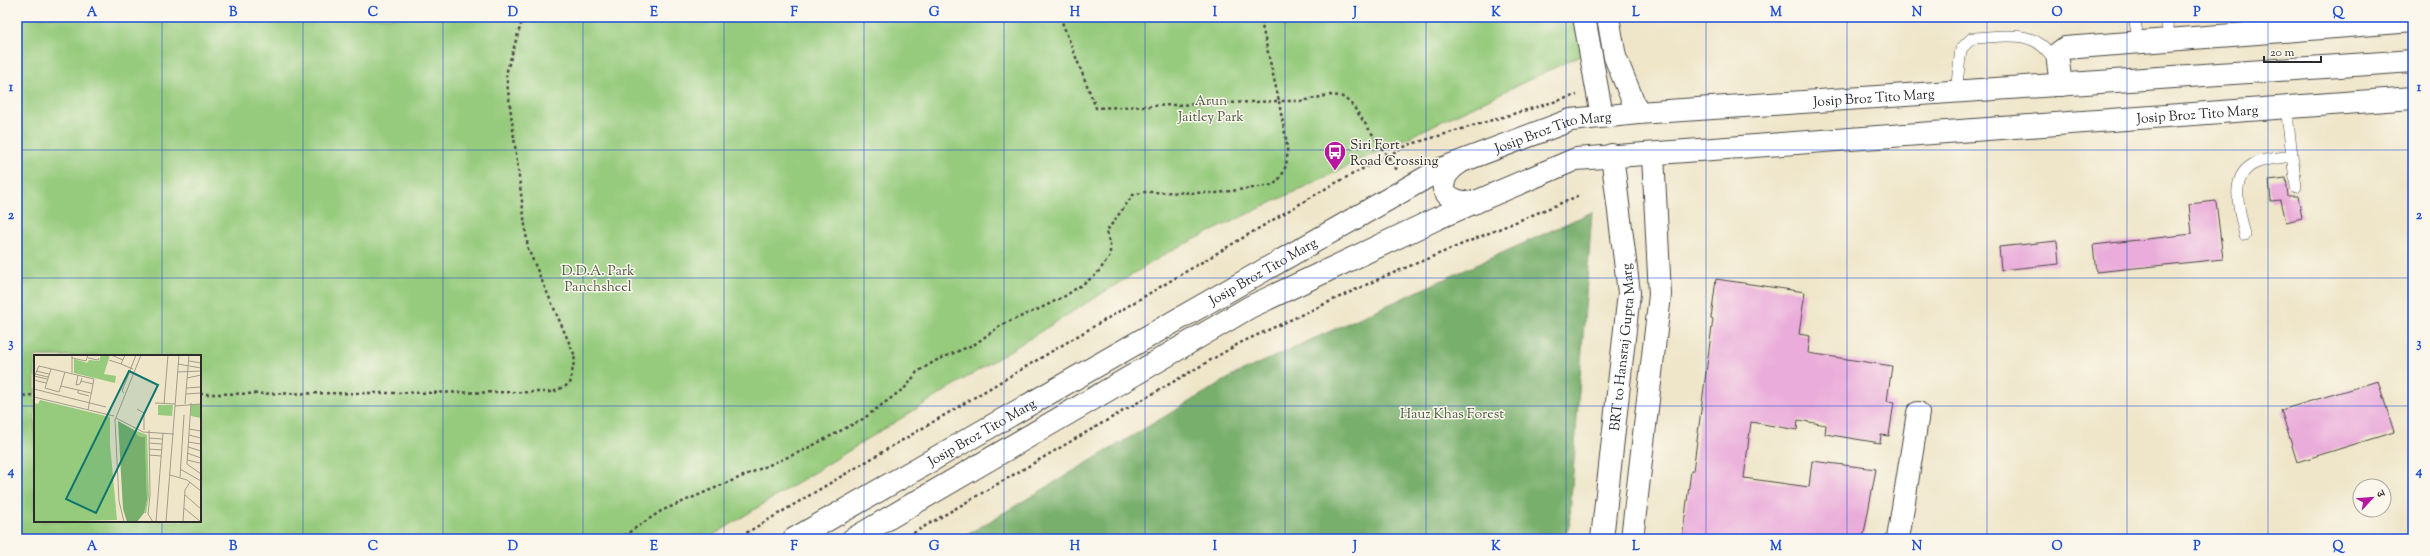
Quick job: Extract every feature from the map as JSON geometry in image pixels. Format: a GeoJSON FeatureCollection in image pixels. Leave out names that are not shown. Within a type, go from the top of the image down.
{"type":"FeatureCollection","features":[{"type":"Feature","properties":{"kind":"main road"},"geometry":{"type":"LineString","coordinates":[[1584,17],[1599,90],[1602,116]]}},
{"type":"Feature","properties":{"kind":"main road"},"geometry":{"type":"LineString","coordinates":[[1608,17],[1615,57],[1638,113]]}},
{"type":"Feature","properties":{"kind":"main road"},"geometry":{"type":"LineString","coordinates":[[2060,78],[2057,54],[2065,48],[2413,21]]}},
{"type":"Feature","properties":{"kind":"main road","name":"Josip Broz Tito Marg"},"geometry":{"type":"LineString","coordinates":[[794,539],[1441,169],[1572,120],[1638,113],[1956,92],[2060,78],[2413,61]]}},
{"type":"Feature","properties":{"kind":"main road","name":"Josip Broz Tito Marg"},"geometry":{"type":"LineString","coordinates":[[853,539],[1250,307],[1476,202],[1576,159],[1612,155],[1653,155],[2413,98]]}},
{"type":"Feature","properties":{"kind":"main road","name":"BRT to Hansraj Gupta Marg"},"geometry":{"type":"LineString","coordinates":[[1602,539],[1629,293],[1612,155]]}},
{"type":"Feature","properties":{"kind":"main road"},"geometry":{"type":"LineString","coordinates":[[1632,539],[1660,295],[1653,155]]}},
{"type":"Feature","properties":{"kind":"main road"},"geometry":{"type":"LineString","coordinates":[[1462,161],[1449,170],[1444,177],[1442,184],[1449,197],[1457,201],[1476,202]]}},
{"type":"Feature","properties":{"kind":"main road"},"geometry":{"type":"LineString","coordinates":[[1898,539],[1918,414]]}},
{"type":"Feature","properties":{"kind":"lane"},"geometry":{"type":"LineString","coordinates":[[2134,17],[2139,42]]}},
{"type":"Feature","properties":{"kind":"lane"},"geometry":{"type":"LineString","coordinates":[[2165,17],[2171,40]]}},
{"type":"Feature","properties":{"kind":"lane"},"geometry":{"type":"LineString","coordinates":[[1956,92],[1961,48],[1972,38],[2023,36],[2029,38],[2048,49],[2060,78]]}},
{"type":"Feature","properties":{"kind":"lane"},"geometry":{"type":"LineString","coordinates":[[2286,108],[2296,187]]}},
{"type":"Feature","properties":{"kind":"lane"},"geometry":{"type":"LineString","coordinates":[[2245,235],[2236,196],[2239,182],[2250,165],[2258,162],[2292,156]]}},
{"type":"Feature","properties":{"kind":"path"},"geometry":{"type":"LineString","coordinates":[[201,394],[553,392],[570,384],[575,356],[528,249],[527,242],[506,74],[523,17]]}},
{"type":"Feature","properties":{"kind":"path"},"geometry":{"type":"LineString","coordinates":[[1060,17],[1096,108],[1302,101],[1330,95],[1341,96],[1351,103],[1384,149],[1408,188]]}},
{"type":"Feature","properties":{"kind":"path"},"geometry":{"type":"LineString","coordinates":[[619,539],[661,511],[802,451],[862,419],[907,386],[917,372],[937,360],[975,344],[1003,324],[1039,309],[1096,275],[1110,256],[1110,244],[1106,232],[1133,195],[1145,192],[1217,193],[1273,185],[1284,173],[1288,150],[1287,136],[1281,125],[1279,101],[1260,17]]}},
{"type":"Feature","properties":{"kind":"path","name":"Josip Broz Tito Marg"},"geometry":{"type":"LineString","coordinates":[[736,539],[1330,186],[1408,145],[1537,105],[1599,90]]}},
{"type":"Feature","properties":{"kind":"path"},"geometry":{"type":"LineString","coordinates":[[903,539],[1240,344],[1381,278],[1578,196]]}},
{"type":"Feature","properties":{"kind":"path"},"geometry":{"type":"LineString","coordinates":[[17,396],[34,396]]}},
{"type":"Feature","properties":{"kind":"green space","name":"D.D.A. Park Panchsheel"},"geometry":{"type":"Polygon","coordinates":[[[17,17],[1575,17],[1583,54],[1170,251],[707,539],[17,539],[17,17]]]}},
{"type":"Feature","properties":{"kind":"green space","name":"Hauz Khas Forest"},"geometry":{"type":"Polygon","coordinates":[[[1592,212],[1569,528],[1562,539],[960,539],[1234,375],[1592,212]]]}},
{"type":"Feature","properties":{"kind":"building"},"geometry":{"type":"Polygon","coordinates":[[[2286,178],[2288,196],[2298,196],[2302,218],[2286,222],[2281,200],[2271,201],[2269,180],[2286,178]]]}},
{"type":"Feature","properties":{"kind":"building"},"geometry":{"type":"Polygon","coordinates":[[[2216,201],[2223,259],[2096,272],[2093,245],[2192,234],[2189,204],[2216,201]]]}},
{"type":"Feature","properties":{"kind":"building"},"geometry":{"type":"Polygon","coordinates":[[[2057,241],[2059,264],[2001,270],[1999,247],[2057,241]]]}},
{"type":"Feature","properties":{"kind":"building"},"geometry":{"type":"Polygon","coordinates":[[[1716,279],[1805,292],[1799,334],[1810,336],[1808,353],[1892,366],[1887,401],[1894,402],[1889,436],[1881,435],[1880,443],[1825,434],[1826,425],[1798,420],[1797,430],[1751,422],[1744,478],[1809,487],[1812,461],[1876,469],[1863,539],[1682,539],[1691,471],[1693,471],[1713,319],[1711,318],[1716,279]]]}},
{"type":"Feature","properties":{"kind":"building"},"geometry":{"type":"Polygon","coordinates":[[[2378,381],[2394,432],[2297,462],[2281,410],[2378,381]]]}},
{"type":"Feature","properties":{"kind":"place","name":"Siri Fort Road Crossing"},"geometry":{"type":"Point","coordinates":[1335,172]}},
{"type":"Feature","properties":{"kind":"park label","name":"Arun Jaitley Park"},"geometry":{"type":"Point","coordinates":[1211,108]}}]}
